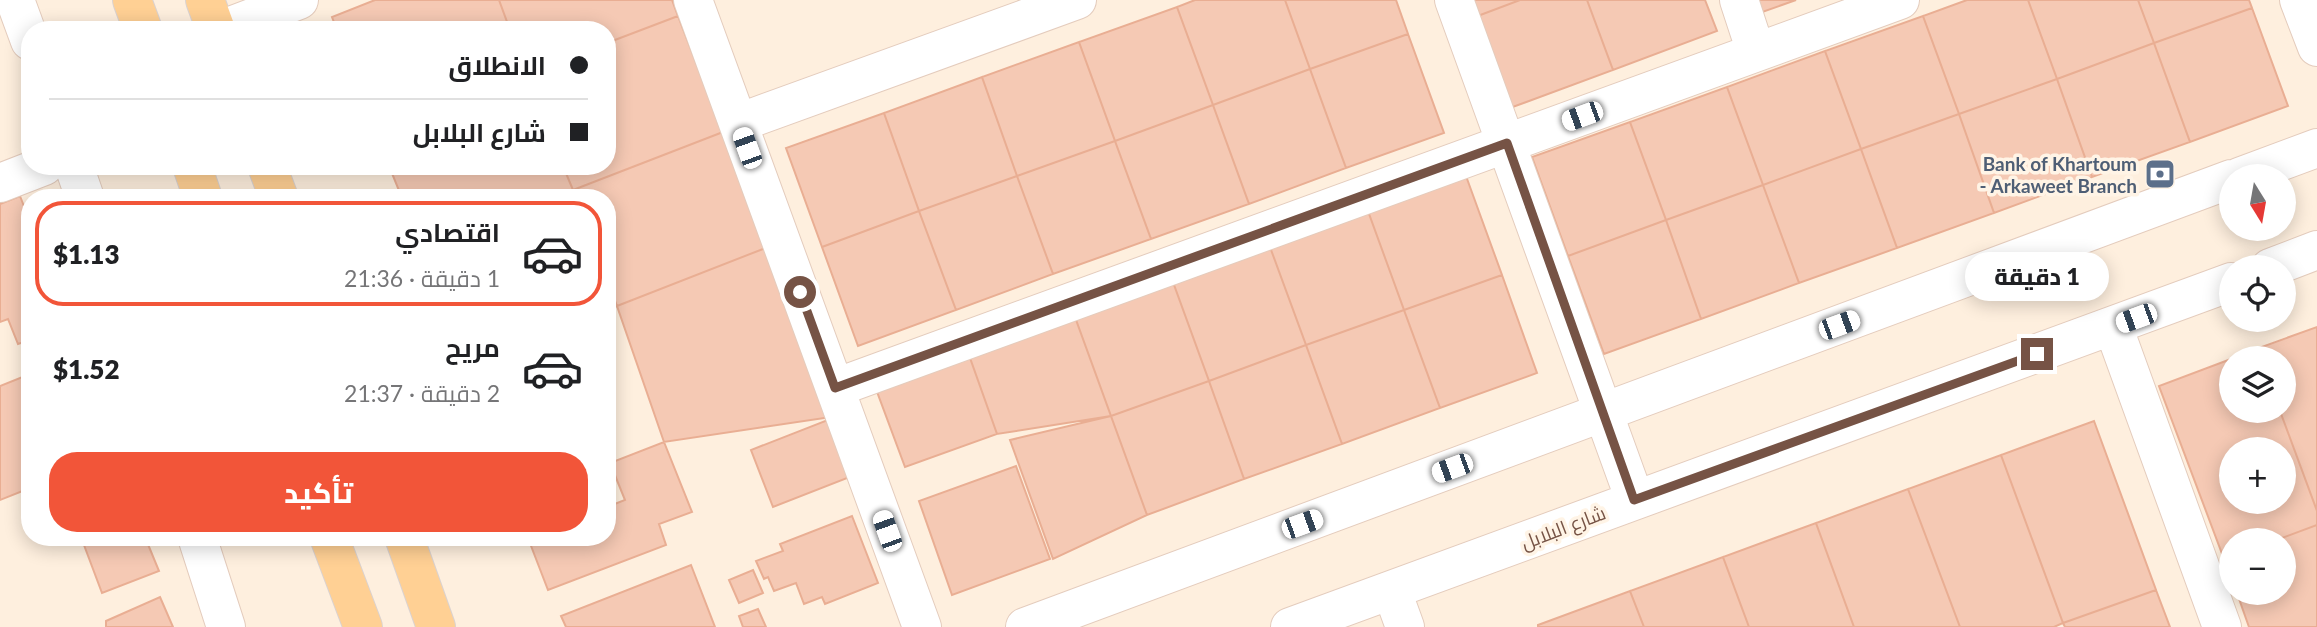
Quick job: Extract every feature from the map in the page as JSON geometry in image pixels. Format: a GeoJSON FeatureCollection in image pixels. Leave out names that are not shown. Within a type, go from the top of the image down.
{"type":"FeatureCollection","features":[{"type":"Feature","properties":{"kind":"main road"},"geometry":{"type":"LineString","coordinates":[[132,0],[140,21]]}},
{"type":"Feature","properties":{"kind":"main road"},"geometry":{"type":"LineString","coordinates":[[205,0],[214,21]]}},
{"type":"Feature","properties":{"kind":"main road"},"geometry":{"type":"LineString","coordinates":[[332,546],[363,627]]}},
{"type":"Feature","properties":{"kind":"main road"},"geometry":{"type":"LineString","coordinates":[[407,546],[436,627]]}},
{"type":"Feature","properties":{"kind":"street"},"geometry":{"type":"LineString","coordinates":[[15,0],[23,21]]}},
{"type":"Feature","properties":{"kind":"street"},"geometry":{"type":"LineString","coordinates":[[242,21],[299,0]]}},
{"type":"Feature","properties":{"kind":"street"},"geometry":{"type":"LineString","coordinates":[[693,0],[922,627]]}},
{"type":"Feature","properties":{"kind":"street"},"geometry":{"type":"LineString","coordinates":[[738,124],[1077,0]]}},
{"type":"Feature","properties":{"kind":"street"},"geometry":{"type":"LineString","coordinates":[[1454,0],[1634,500]]}},
{"type":"Feature","properties":{"kind":"street"},"geometry":{"type":"LineString","coordinates":[[1739,0],[1756,52]]}},
{"type":"Feature","properties":{"kind":"street"},"geometry":{"type":"LineString","coordinates":[[835,388],[1900,0]]}},
{"type":"Feature","properties":{"kind":"street"},"geometry":{"type":"LineString","coordinates":[[2299,0],[2317,47]]}},
{"type":"Feature","properties":{"kind":"street"},"geometry":{"type":"LineString","coordinates":[[2274,164],[2317,148]]}},
{"type":"Feature","properties":{"kind":"street"},"geometry":{"type":"LineString","coordinates":[[0,183],[21,175]]}},
{"type":"Feature","properties":{"kind":"street"},"geometry":{"type":"LineString","coordinates":[[1025,627],[2219,184]]}},
{"type":"Feature","properties":{"kind":"street"},"geometry":{"type":"LineString","coordinates":[[2296,258],[2317,250]]}},
{"type":"Feature","properties":{"kind":"street","name":"شارع البلابل"},"geometry":{"type":"LineString","coordinates":[[1290,627],[2219,286]]}},
{"type":"Feature","properties":{"kind":"street"},"geometry":{"type":"LineString","coordinates":[[2113,326],[2222,627]]}},
{"type":"Feature","properties":{"kind":"street"},"geometry":{"type":"LineString","coordinates":[[200,546],[226,627]]}},
{"type":"Feature","properties":{"kind":"street"},"geometry":{"type":"LineString","coordinates":[[1392,591],[1405,627]]}},
{"type":"Feature","properties":{"kind":"building"},"geometry":{"type":"Polygon","coordinates":[[[375,0],[499,0],[507,21],[334,21],[332,17],[375,0]]]}},
{"type":"Feature","properties":{"kind":"building"},"geometry":{"type":"Polygon","coordinates":[[[499,0],[672,0],[678,16],[616,40],[616,21],[507,21],[499,0]]]}},
{"type":"Feature","properties":{"kind":"building"},"geometry":{"type":"Polygon","coordinates":[[[1195,0],[1285,0],[1310,69],[1213,105],[1177,7],[1195,0]]]}},
{"type":"Feature","properties":{"kind":"building"},"geometry":{"type":"Polygon","coordinates":[[[1285,0],[1396,0],[1408,34],[1310,69],[1285,0]]]}},
{"type":"Feature","properties":{"kind":"building"},"geometry":{"type":"Polygon","coordinates":[[[1469,0],[1520,0],[1475,17],[1469,0]]]}},
{"type":"Feature","properties":{"kind":"building"},"geometry":{"type":"Polygon","coordinates":[[[1520,0],[1587,0],[1613,70],[1510,108],[1475,17],[1520,0]]]}},
{"type":"Feature","properties":{"kind":"building"},"geometry":{"type":"Polygon","coordinates":[[[1587,0],[1705,0],[1717,31],[1613,70],[1587,0]]]}},
{"type":"Feature","properties":{"kind":"building"},"geometry":{"type":"Polygon","coordinates":[[[1745,0],[1796,0],[1751,16],[1745,0]]]}},
{"type":"Feature","properties":{"kind":"building"},"geometry":{"type":"Polygon","coordinates":[[[1967,0],[2028,0],[2057,79],[1959,114],[1923,16],[1967,0]]]}},
{"type":"Feature","properties":{"kind":"building"},"geometry":{"type":"Polygon","coordinates":[[[2028,0],[2138,0],[2154,43],[2057,79],[2028,0]]]}},
{"type":"Feature","properties":{"kind":"building"},"geometry":{"type":"Polygon","coordinates":[[[2138,0],[2249,0],[2252,8],[2154,43],[2138,0]]]}},
{"type":"Feature","properties":{"kind":"building"},"geometry":{"type":"Polygon","coordinates":[[[1177,7],[1213,105],[1115,141],[1079,42],[1177,7]]]}},
{"type":"Feature","properties":{"kind":"building"},"geometry":{"type":"Polygon","coordinates":[[[2252,8],[2288,106],[2190,142],[2154,43],[2252,8]]]}},
{"type":"Feature","properties":{"kind":"building"},"geometry":{"type":"Polygon","coordinates":[[[678,16],[723,132],[616,173],[616,40],[678,16]]]}},
{"type":"Feature","properties":{"kind":"building"},"geometry":{"type":"Polygon","coordinates":[[[1923,16],[1959,114],[1861,149],[1825,51],[1923,16]]]}},
{"type":"Feature","properties":{"kind":"building"},"geometry":{"type":"Polygon","coordinates":[[[1408,34],[1444,133],[1346,168],[1310,69],[1408,34]]]}},
{"type":"Feature","properties":{"kind":"building"},"geometry":{"type":"Polygon","coordinates":[[[1079,42],[1115,141],[1017,176],[982,77],[1079,42]]]}},
{"type":"Feature","properties":{"kind":"building"},"geometry":{"type":"Polygon","coordinates":[[[2154,43],[2190,142],[2092,177],[2057,79],[2154,43]]]}},
{"type":"Feature","properties":{"kind":"building"},"geometry":{"type":"Polygon","coordinates":[[[1825,51],[1861,149],[1763,185],[1727,87],[1825,51]]]}},
{"type":"Feature","properties":{"kind":"building"},"geometry":{"type":"Polygon","coordinates":[[[1310,69],[1346,168],[1249,204],[1213,105],[1310,69]]]}},
{"type":"Feature","properties":{"kind":"building"},"geometry":{"type":"Polygon","coordinates":[[[982,77],[1017,176],[919,211],[884,113],[982,77]]]}},
{"type":"Feature","properties":{"kind":"building"},"geometry":{"type":"Polygon","coordinates":[[[2057,79],[2092,177],[1994,213],[1959,114],[2057,79]]]}},
{"type":"Feature","properties":{"kind":"building"},"geometry":{"type":"Polygon","coordinates":[[[1727,87],[1763,185],[1666,220],[1630,122],[1727,87]]]}},
{"type":"Feature","properties":{"kind":"building"},"geometry":{"type":"Polygon","coordinates":[[[1213,105],[1249,204],[1151,239],[1115,141],[1213,105]]]}},
{"type":"Feature","properties":{"kind":"building"},"geometry":{"type":"Polygon","coordinates":[[[884,113],[919,211],[822,247],[786,148],[884,113]]]}},
{"type":"Feature","properties":{"kind":"building"},"geometry":{"type":"Polygon","coordinates":[[[1959,114],[1994,213],[1897,248],[1861,149],[1959,114]]]}},
{"type":"Feature","properties":{"kind":"building"},"geometry":{"type":"Polygon","coordinates":[[[1630,122],[1666,220],[1568,256],[1532,157],[1630,122]]]}},
{"type":"Feature","properties":{"kind":"building"},"geometry":{"type":"Polygon","coordinates":[[[723,132],[768,247],[617,306],[616,189],[576,189],[723,132]]]}},
{"type":"Feature","properties":{"kind":"building"},"geometry":{"type":"Polygon","coordinates":[[[1115,141],[1151,239],[1053,274],[1017,176],[1115,141]]]}},
{"type":"Feature","properties":{"kind":"building"},"geometry":{"type":"Polygon","coordinates":[[[1861,149],[1897,248],[1799,283],[1763,185],[1861,149]]]}},
{"type":"Feature","properties":{"kind":"building"},"geometry":{"type":"Polygon","coordinates":[[[393,175],[567,175],[573,189],[398,189],[393,175]]]}},
{"type":"Feature","properties":{"kind":"building"},"geometry":{"type":"Polygon","coordinates":[[[567,175],[612,175],[576,189],[573,189],[567,175]]]}},
{"type":"Feature","properties":{"kind":"building"},"geometry":{"type":"Polygon","coordinates":[[[1017,176],[1053,274],[956,310],[919,211],[1017,176]]]}},
{"type":"Feature","properties":{"kind":"building"},"geometry":{"type":"Polygon","coordinates":[[[1466,176],[1502,275],[1404,310],[1368,211],[1466,176]]]}},
{"type":"Feature","properties":{"kind":"building"},"geometry":{"type":"Polygon","coordinates":[[[1763,185],[1799,283],[1701,319],[1666,220],[1763,185]]]}},
{"type":"Feature","properties":{"kind":"building"},"geometry":{"type":"Polygon","coordinates":[[[20,196],[21,199],[21,343],[18,344],[8,319],[0,322],[0,204],[20,196]]]}},
{"type":"Feature","properties":{"kind":"building"},"geometry":{"type":"Polygon","coordinates":[[[919,211],[956,310],[858,346],[822,247],[919,211]]]}},
{"type":"Feature","properties":{"kind":"building"},"geometry":{"type":"Polygon","coordinates":[[[1368,211],[1404,310],[1306,345],[1270,247],[1368,211]]]}},
{"type":"Feature","properties":{"kind":"building"},"geometry":{"type":"Polygon","coordinates":[[[1666,220],[1701,319],[1604,354],[1568,256],[1666,220]]]}},
{"type":"Feature","properties":{"kind":"building"},"geometry":{"type":"Polygon","coordinates":[[[768,247],[838,416],[664,442],[617,306],[768,247]]]}},
{"type":"Feature","properties":{"kind":"building"},"geometry":{"type":"Polygon","coordinates":[[[1270,247],[1306,345],[1209,381],[1173,282],[1270,247]]]}},
{"type":"Feature","properties":{"kind":"building"},"geometry":{"type":"Polygon","coordinates":[[[1502,275],[1537,373],[1440,408],[1404,310],[1502,275]]]}},
{"type":"Feature","properties":{"kind":"building"},"geometry":{"type":"Polygon","coordinates":[[[1173,282],[1209,381],[1111,416],[1075,317],[1173,282]]]}},
{"type":"Feature","properties":{"kind":"building"},"geometry":{"type":"Polygon","coordinates":[[[1404,310],[1440,408],[1342,444],[1306,345],[1404,310]]]}},
{"type":"Feature","properties":{"kind":"building"},"geometry":{"type":"Polygon","coordinates":[[[1075,317],[1111,416],[997,434],[969,355],[1075,317]]]}},
{"type":"Feature","properties":{"kind":"building"},"geometry":{"type":"Polygon","coordinates":[[[2317,327],[2317,511],[2296,454],[2296,437],[2290,437],[2284,423],[2296,423],[2296,346],[2264,346],[2317,327]]]}},
{"type":"Feature","properties":{"kind":"building"},"geometry":{"type":"Polygon","coordinates":[[[1306,345],[1342,444],[1244,479],[1209,381],[1306,345]]]}},
{"type":"Feature","properties":{"kind":"building"},"geometry":{"type":"Polygon","coordinates":[[[969,355],[997,434],[905,467],[876,389],[969,355]]]}},
{"type":"Feature","properties":{"kind":"building"},"geometry":{"type":"Polygon","coordinates":[[[2219,364],[2219,423],[2284,423],[2290,437],[2219,437],[2219,514],[2296,514],[2296,454],[2317,511],[2317,525],[2296,533],[2296,528],[2219,528],[2219,546],[2159,386],[2219,364]]]}},
{"type":"Feature","properties":{"kind":"building"},"geometry":{"type":"Polygon","coordinates":[[[21,378],[21,492],[0,500],[0,386],[21,378]]]}},
{"type":"Feature","properties":{"kind":"building"},"geometry":{"type":"Polygon","coordinates":[[[1209,381],[1244,479],[1147,515],[1111,416],[1209,381]]]}},
{"type":"Feature","properties":{"kind":"building"},"geometry":{"type":"Polygon","coordinates":[[[838,416],[860,473],[773,507],[751,450],[838,416]]]}},
{"type":"Feature","properties":{"kind":"building"},"geometry":{"type":"Polygon","coordinates":[[[1111,416],[1147,515],[1053,559],[1010,440],[1111,416]]]}},
{"type":"Feature","properties":{"kind":"building"},"geometry":{"type":"Polygon","coordinates":[[[2094,421],[2156,590],[2063,623],[2001,455],[2094,421]]]}},
{"type":"Feature","properties":{"kind":"building"},"geometry":{"type":"Polygon","coordinates":[[[664,442],[692,512],[659,524],[666,545],[548,590],[531,546],[616,546],[616,504],[625,500],[616,478],[616,461],[664,442]]]}},
{"type":"Feature","properties":{"kind":"building"},"geometry":{"type":"Polygon","coordinates":[[[2001,455],[2063,623],[2054,627],[1960,627],[1908,489],[2001,455]]]}},
{"type":"Feature","properties":{"kind":"building"},"geometry":{"type":"Polygon","coordinates":[[[1016,466],[1050,559],[952,595],[919,501],[1016,466]]]}},
{"type":"Feature","properties":{"kind":"building"},"geometry":{"type":"Polygon","coordinates":[[[1908,489],[1960,627],[1854,627],[1816,523],[1908,489]]]}},
{"type":"Feature","properties":{"kind":"building"},"geometry":{"type":"Polygon","coordinates":[[[852,516],[878,583],[825,604],[822,597],[804,604],[796,583],[774,591],[768,577],[764,579],[756,561],[783,551],[780,544],[852,516]]]}},
{"type":"Feature","properties":{"kind":"building"},"geometry":{"type":"Polygon","coordinates":[[[1816,523],[1854,627],[1749,627],[1723,557],[1816,523]]]}},
{"type":"Feature","properties":{"kind":"building"},"geometry":{"type":"Polygon","coordinates":[[[2317,525],[2317,627],[2249,627],[2241,605],[2296,605],[2296,533],[2317,525]]]}},
{"type":"Feature","properties":{"kind":"building"},"geometry":{"type":"Polygon","coordinates":[[[84,546],[149,546],[159,571],[102,593],[84,546]]]}},
{"type":"Feature","properties":{"kind":"building"},"geometry":{"type":"Polygon","coordinates":[[[1723,557],[1749,627],[1644,627],[1630,591],[1723,557]]]}},
{"type":"Feature","properties":{"kind":"building"},"geometry":{"type":"Polygon","coordinates":[[[691,565],[715,627],[566,627],[561,616],[691,565]]]}},
{"type":"Feature","properties":{"kind":"building"},"geometry":{"type":"Polygon","coordinates":[[[753,570],[763,593],[739,603],[729,580],[753,570]]]}},
{"type":"Feature","properties":{"kind":"building"},"geometry":{"type":"Polygon","coordinates":[[[2156,590],[2170,627],[2065,627],[2063,623],[2156,590]]]}},
{"type":"Feature","properties":{"kind":"building"},"geometry":{"type":"Polygon","coordinates":[[[1630,591],[1644,627],[1538,627],[1538,625],[1630,591]]]}},
{"type":"Feature","properties":{"kind":"building"},"geometry":{"type":"Polygon","coordinates":[[[160,597],[173,627],[106,627],[106,621],[160,597]]]}},
{"type":"Feature","properties":{"kind":"building"},"geometry":{"type":"Polygon","coordinates":[[[758,609],[766,627],[743,627],[739,616],[758,609]]]}},
{"type":"Feature","properties":{"kind":"place","name":"Bank of Khartoum - Arkaweet Branch"},"geometry":{"type":"Point","coordinates":[2160,174]}},
{"type":"Feature","properties":{"kind":"route"},"geometry":{"type":"LineString","coordinates":[[800,292],[835,388],[1507,143],[1634,500],[2037,354]]}}]}
